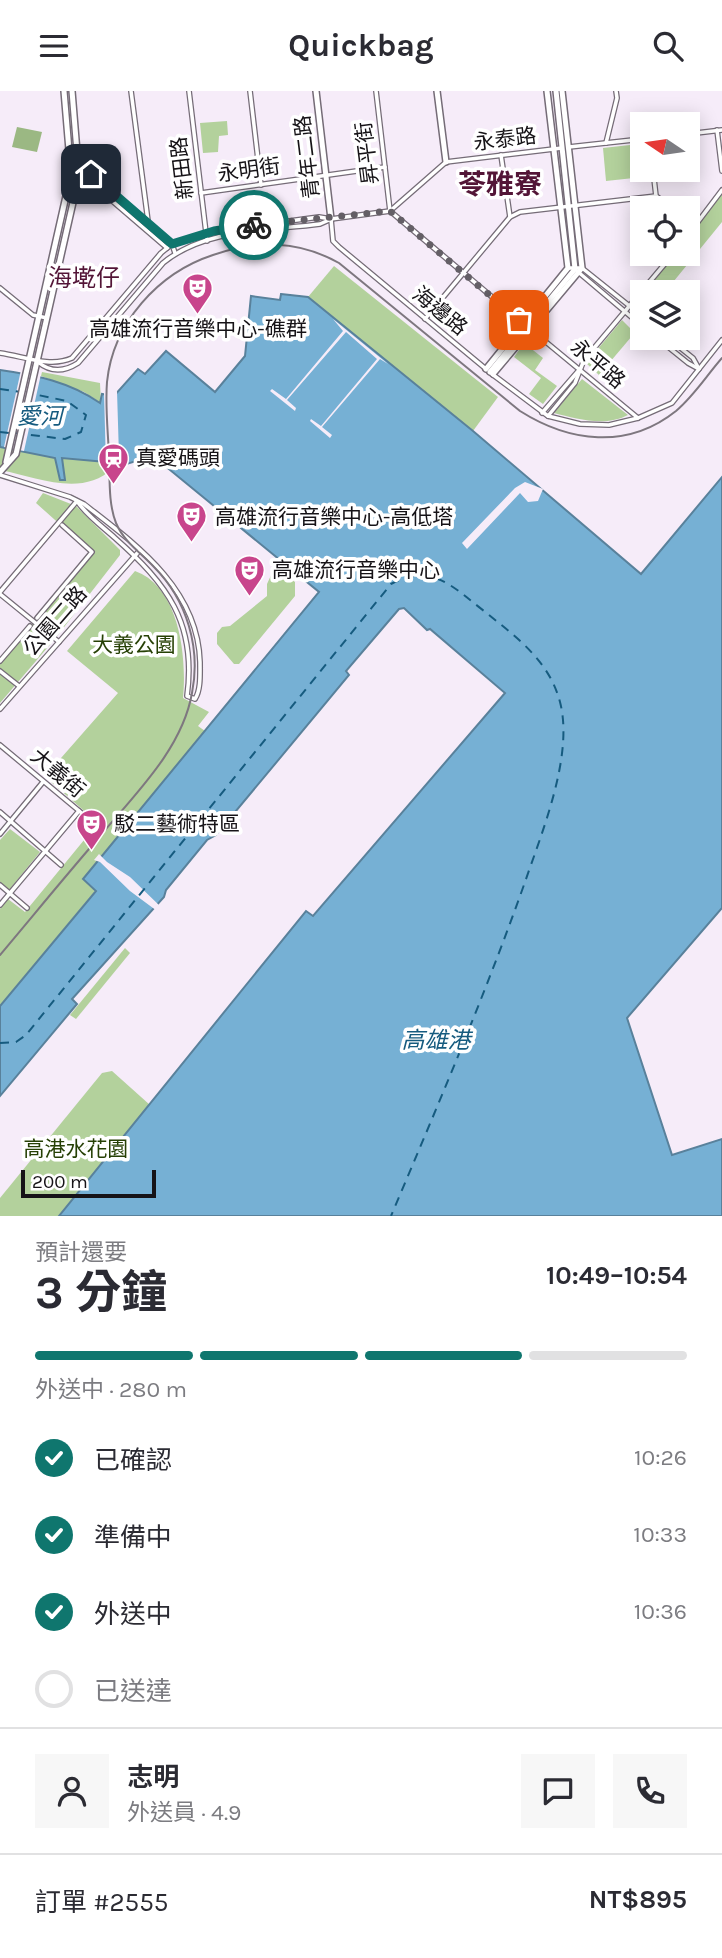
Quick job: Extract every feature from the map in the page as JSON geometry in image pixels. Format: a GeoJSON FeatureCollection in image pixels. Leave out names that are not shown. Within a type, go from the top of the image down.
{"type":"FeatureCollection","features":[{"type":"Feature","properties":{"kind":"street"},"geometry":{"type":"LineString","coordinates":[[13,453],[27,373],[71,174],[64,91]]}},
{"type":"Feature","properties":{"kind":"street"},"geometry":{"type":"LineString","coordinates":[[72,91],[79,176],[34,375],[13,453],[0,474],[77,501],[140,550],[171,581],[191,618],[200,650],[199,689],[195,699],[187,696],[189,653],[182,623],[168,594],[152,572],[77,501]]}},
{"type":"Feature","properties":{"kind":"street"},"geometry":{"type":"LineString","coordinates":[[131,91],[148,223]]}},
{"type":"Feature","properties":{"kind":"street","name":"新田路"},"geometry":{"type":"LineString","coordinates":[[189,91],[207,241]]}},
{"type":"Feature","properties":{"kind":"street"},"geometry":{"type":"LineString","coordinates":[[250,91],[261,185]]}},
{"type":"Feature","properties":{"kind":"street","name":"青年二路"},"geometry":{"type":"LineString","coordinates":[[316,91],[331,219]]}},
{"type":"Feature","properties":{"kind":"street","name":"昇平街"},"geometry":{"type":"LineString","coordinates":[[376,91],[390,211]]}},
{"type":"Feature","properties":{"kind":"street"},"geometry":{"type":"LineString","coordinates":[[437,91],[446,162]]}},
{"type":"Feature","properties":{"kind":"street"},"geometry":{"type":"LineString","coordinates":[[527,326],[568,268],[547,91]]}},
{"type":"Feature","properties":{"kind":"street"},"geometry":{"type":"LineString","coordinates":[[556,91],[573,207],[578,270],[630,315]]}},
{"type":"Feature","properties":{"kind":"street"},"geometry":{"type":"LineString","coordinates":[[562,91],[565,148]]}},
{"type":"Feature","properties":{"kind":"street"},"geometry":{"type":"LineString","coordinates":[[606,143],[617,98],[616,91]]}},
{"type":"Feature","properties":{"kind":"street"},"geometry":{"type":"LineString","coordinates":[[700,132],[719,130],[722,171]]}},
{"type":"Feature","properties":{"kind":"street","name":"永泰路"},"geometry":{"type":"LineString","coordinates":[[390,211],[446,162],[630,140]]}},
{"type":"Feature","properties":{"kind":"street"},"geometry":{"type":"LineString","coordinates":[[501,155],[510,217]]}},
{"type":"Feature","properties":{"kind":"street"},"geometry":{"type":"LineString","coordinates":[[72,166],[80,167],[148,223],[172,244],[175,253]]}},
{"type":"Feature","properties":{"kind":"street","name":"永明街"},"geometry":{"type":"LineString","coordinates":[[201,193],[385,167]]}},
{"type":"Feature","properties":{"kind":"street"},"geometry":{"type":"LineString","coordinates":[[71,174],[79,176],[175,253]]}},
{"type":"Feature","properties":{"kind":"street"},"geometry":{"type":"LineString","coordinates":[[654,182],[656,196]]}},
{"type":"Feature","properties":{"kind":"street"},"geometry":{"type":"LineString","coordinates":[[700,219],[722,190]]}},
{"type":"Feature","properties":{"kind":"street"},"geometry":{"type":"LineString","coordinates":[[425,319],[510,217],[520,212],[630,199]]}},
{"type":"Feature","properties":{"kind":"street"},"geometry":{"type":"LineString","coordinates":[[37,361],[45,368],[53,370],[78,363],[163,263],[175,253],[207,241],[390,211]]}},
{"type":"Feature","properties":{"kind":"street","name":"永平路"},"geometry":{"type":"LineString","coordinates":[[390,211],[638,418]]}},
{"type":"Feature","properties":{"kind":"street"},"geometry":{"type":"LineString","coordinates":[[0,353],[37,361],[64,362],[72,358],[172,244],[206,233],[319,217],[331,219]]}},
{"type":"Feature","properties":{"kind":"street","name":"海邊路"},"geometry":{"type":"LineString","coordinates":[[331,219],[333,241],[490,372],[548,416],[595,425],[624,423],[638,418],[672,403],[722,340]]}},
{"type":"Feature","properties":{"kind":"street"},"geometry":{"type":"LineString","coordinates":[[548,416],[575,383],[584,360],[663,266]]}},
{"type":"Feature","properties":{"kind":"street"},"geometry":{"type":"LineString","coordinates":[[568,268],[578,270],[629,306]]}},
{"type":"Feature","properties":{"kind":"street"},"geometry":{"type":"LineString","coordinates":[[490,372],[578,270]]}},
{"type":"Feature","properties":{"kind":"street"},"geometry":{"type":"LineString","coordinates":[[0,288],[33,315],[48,319]]}},
{"type":"Feature","properties":{"kind":"street"},"geometry":{"type":"LineString","coordinates":[[672,350],[699,369]]}},
{"type":"Feature","properties":{"kind":"street"},"geometry":{"type":"LineString","coordinates":[[683,350],[693,358],[699,369]]}},
{"type":"Feature","properties":{"kind":"street"},"geometry":{"type":"LineString","coordinates":[[542,413],[580,369]]}},
{"type":"Feature","properties":{"kind":"street"},"geometry":{"type":"LineString","coordinates":[[59,642],[0,593],[77,501]]}},
{"type":"Feature","properties":{"kind":"street"},"geometry":{"type":"LineString","coordinates":[[37,618],[92,552],[62,525]]}},
{"type":"Feature","properties":{"kind":"street","name":"公園二路"},"geometry":{"type":"LineString","coordinates":[[0,709],[140,550]]}},
{"type":"Feature","properties":{"kind":"street"},"geometry":{"type":"LineString","coordinates":[[0,661],[30,626]]}},
{"type":"Feature","properties":{"kind":"street"},"geometry":{"type":"LineString","coordinates":[[0,671],[19,686]]}},
{"type":"Feature","properties":{"kind":"street","name":"大義街"},"geometry":{"type":"LineString","coordinates":[[0,745],[96,825]]}},
{"type":"Feature","properties":{"kind":"street"},"geometry":{"type":"LineString","coordinates":[[0,834],[43,781]]}},
{"type":"Feature","properties":{"kind":"street"},"geometry":{"type":"LineString","coordinates":[[0,905],[79,811]]}},
{"type":"Feature","properties":{"kind":"street"},"geometry":{"type":"LineString","coordinates":[[0,812],[61,865]]}},
{"type":"Feature","properties":{"kind":"street"},"geometry":{"type":"LineString","coordinates":[[0,885],[27,908]]}},
{"type":"Feature","properties":{"kind":"green space"},"geometry":{"type":"Polygon","coordinates":[[[227,121],[228,135],[219,136],[218,152],[203,153],[200,123],[227,121]]]}},
{"type":"Feature","properties":{"kind":"green space"},"geometry":{"type":"Polygon","coordinates":[[[17,127],[42,132],[37,152],[12,147],[17,127]]]}},
{"type":"Feature","properties":{"kind":"green space"},"geometry":{"type":"Polygon","coordinates":[[[630,145],[630,178],[606,181],[603,148],[630,145]]]}},
{"type":"Feature","properties":{"kind":"green space"},"geometry":{"type":"Polygon","coordinates":[[[722,193],[722,222],[700,249],[700,221],[722,193]]]}},
{"type":"Feature","properties":{"kind":"green space"},"geometry":{"type":"Polygon","coordinates":[[[334,266],[498,397],[473,431],[308,297],[334,266]]]}},
{"type":"Feature","properties":{"kind":"green space"},"geometry":{"type":"Polygon","coordinates":[[[666,266],[686,266],[675,280],[654,280],[666,266]]]}},
{"type":"Feature","properties":{"kind":"green space"},"geometry":{"type":"Polygon","coordinates":[[[622,320],[630,328],[630,338],[599,375],[586,363],[622,320]]]}},
{"type":"Feature","properties":{"kind":"green space"},"geometry":{"type":"Polygon","coordinates":[[[524,343],[543,358],[535,370],[557,386],[543,404],[529,394],[541,378],[514,357],[524,343]]]}},
{"type":"Feature","properties":{"kind":"green space"},"geometry":{"type":"Polygon","coordinates":[[[42,372],[100,383],[101,403],[84,392],[41,376],[42,372]]]}},
{"type":"Feature","properties":{"kind":"green space"},"geometry":{"type":"Polygon","coordinates":[[[582,379],[628,415],[601,421],[554,413],[582,379]]]}},
{"type":"Feature","properties":{"kind":"green space"},"geometry":{"type":"Polygon","coordinates":[[[0,447],[56,458],[65,479],[62,458],[106,462],[113,468],[101,477],[87,482],[59,483],[0,470],[0,447]]]}},
{"type":"Feature","properties":{"kind":"green space","name":"大義公園"},"geometry":{"type":"Polygon","coordinates":[[[43,493],[76,506],[120,550],[120,555],[54,640],[0,703],[0,661],[92,553],[36,503],[43,493]]]}},
{"type":"Feature","properties":{"kind":"green space","name":"駁二藝術特區"},"geometry":{"type":"Polygon","coordinates":[[[135,571],[150,579],[171,608],[184,664],[183,698],[209,712],[198,726],[205,731],[83,879],[96,890],[0,1006],[0,909],[8,899],[25,912],[98,823],[50,781],[52,778],[47,774],[118,693],[67,651],[135,571]]]}},
{"type":"Feature","properties":{"kind":"green space"},"geometry":{"type":"Polygon","coordinates":[[[282,572],[295,582],[295,596],[239,664],[234,664],[217,644],[217,633],[222,627],[230,626],[267,596],[267,584],[272,573],[282,572]]]}},
{"type":"Feature","properties":{"kind":"green space"},"geometry":{"type":"Polygon","coordinates":[[[10,829],[40,852],[9,890],[0,882],[0,840],[10,829]]]}},
{"type":"Feature","properties":{"kind":"green space"},"geometry":{"type":"Polygon","coordinates":[[[125,948],[130,953],[76,1019],[70,1015],[125,948]]]}},
{"type":"Feature","properties":{"kind":"green space","name":"高港水花園"},"geometry":{"type":"Polygon","coordinates":[[[112,1071],[150,1105],[59,1216],[0,1216],[0,1198],[102,1073],[112,1071]]]}},
{"type":"Feature","properties":{"kind":"water","name":"高雄港"},"geometry":{"type":"Polygon","coordinates":[[[281,294],[308,297],[473,431],[641,574],[722,477],[722,908],[627,1018],[672,1155],[722,1139],[722,1216],[59,1216],[306,911],[313,916],[505,693],[404,608],[399,609],[346,671],[349,675],[216,835],[207,840],[166,890],[164,897],[72,999],[77,1004],[0,1096],[0,1006],[96,891],[83,879],[319,592],[153,456],[113,468],[106,462],[62,458],[65,480],[60,480],[55,458],[0,447],[0,370],[52,381],[77,390],[100,403],[102,394],[114,396],[138,369],[145,374],[166,351],[215,392],[245,356],[251,296],[280,300],[281,294]]]}},
{"type":"Feature","properties":{"kind":"pier"},"geometry":{"type":"Polygon","coordinates":[[[333,319],[388,364],[380,359],[322,427],[332,435],[330,438],[310,421],[311,419],[321,426],[377,359],[346,332],[287,400],[296,408],[295,411],[270,391],[272,389],[286,399],[343,331],[333,319]]]}},
{"type":"Feature","properties":{"kind":"pier"},"geometry":{"type":"Polygon","coordinates":[[[21,370],[41,374],[24,451],[4,447],[21,370]]]}},
{"type":"Feature","properties":{"kind":"pier"},"geometry":{"type":"Polygon","coordinates":[[[117,391],[119,456],[122,464],[106,465],[104,393],[117,391]]]}},
{"type":"Feature","properties":{"kind":"pier"},"geometry":{"type":"Polygon","coordinates":[[[525,482],[543,489],[538,501],[528,502],[520,493],[467,549],[462,543],[515,488],[525,482]]]}},
{"type":"Feature","properties":{"kind":"pier"},"geometry":{"type":"Polygon","coordinates":[[[99,854],[130,877],[161,907],[157,911],[130,891],[100,862],[94,860],[99,854]]]}},
{"type":"Feature","properties":{"kind":"ferry route"},"geometry":{"type":"LineString","coordinates":[[0,389],[27,393]]}},
{"type":"Feature","properties":{"kind":"ferry route"},"geometry":{"type":"LineString","coordinates":[[15,433],[65,439],[81,432],[86,415],[67,401],[33,394]]}},
{"type":"Feature","properties":{"kind":"ferry route"},"geometry":{"type":"LineString","coordinates":[[0,432],[9,433]]}},
{"type":"Feature","properties":{"kind":"ferry route"},"geometry":{"type":"LineString","coordinates":[[0,1043],[16,1042],[26,1035],[391,584],[418,576],[441,580],[508,630],[540,662],[555,687],[560,702],[563,745],[560,769],[547,817],[510,924],[461,1050],[391,1216]]}},
{"type":"Feature","properties":{"kind":"tram line"},"geometry":{"type":"LineString","coordinates":[[0,955],[153,773],[178,735],[192,693],[193,642],[183,610],[165,580],[119,530],[111,499],[106,400],[111,360],[129,321],[157,288],[193,263],[229,250],[277,245],[293,246],[324,255],[339,263],[520,411],[558,430],[578,435],[618,436],[638,432],[657,423],[683,405],[722,358]]}},
{"type":"Feature","properties":{"kind":"way so far"},"geometry":{"type":"LineString","coordinates":[[254,225],[390,211],[519,320]]}},
{"type":"Feature","properties":{"kind":"place","name":"高雄流行音樂中心-礁群"},"geometry":{"type":"Point","coordinates":[198,316]}},
{"type":"Feature","properties":{"kind":"place","name":"真愛碼頭"},"geometry":{"type":"Point","coordinates":[113,485]}},
{"type":"Feature","properties":{"kind":"place","name":"高雄流行音樂中心-高低塔"},"geometry":{"type":"Point","coordinates":[192,544]}},
{"type":"Feature","properties":{"kind":"place","name":"高雄流行音樂中心"},"geometry":{"type":"Point","coordinates":[249,597]}},
{"type":"Feature","properties":{"kind":"place","name":"駁二藝術特區"},"geometry":{"type":"Point","coordinates":[91,851]}},
{"type":"Feature","properties":{"kind":"district","name":"苓雅寮"},"geometry":{"type":"Point","coordinates":[500,184]}},
{"type":"Feature","properties":{"kind":"district","name":"海墘仔"},"geometry":{"type":"Point","coordinates":[84,278]}},
{"type":"Feature","properties":{"kind":"route"},"geometry":{"type":"LineString","coordinates":[[91,174],[172,244],[214,231],[254,225]]}},
{"type":"Feature","properties":{"kind":"water label","name":"愛河"},"geometry":{"type":"Point","coordinates":[40,416]}}]}
